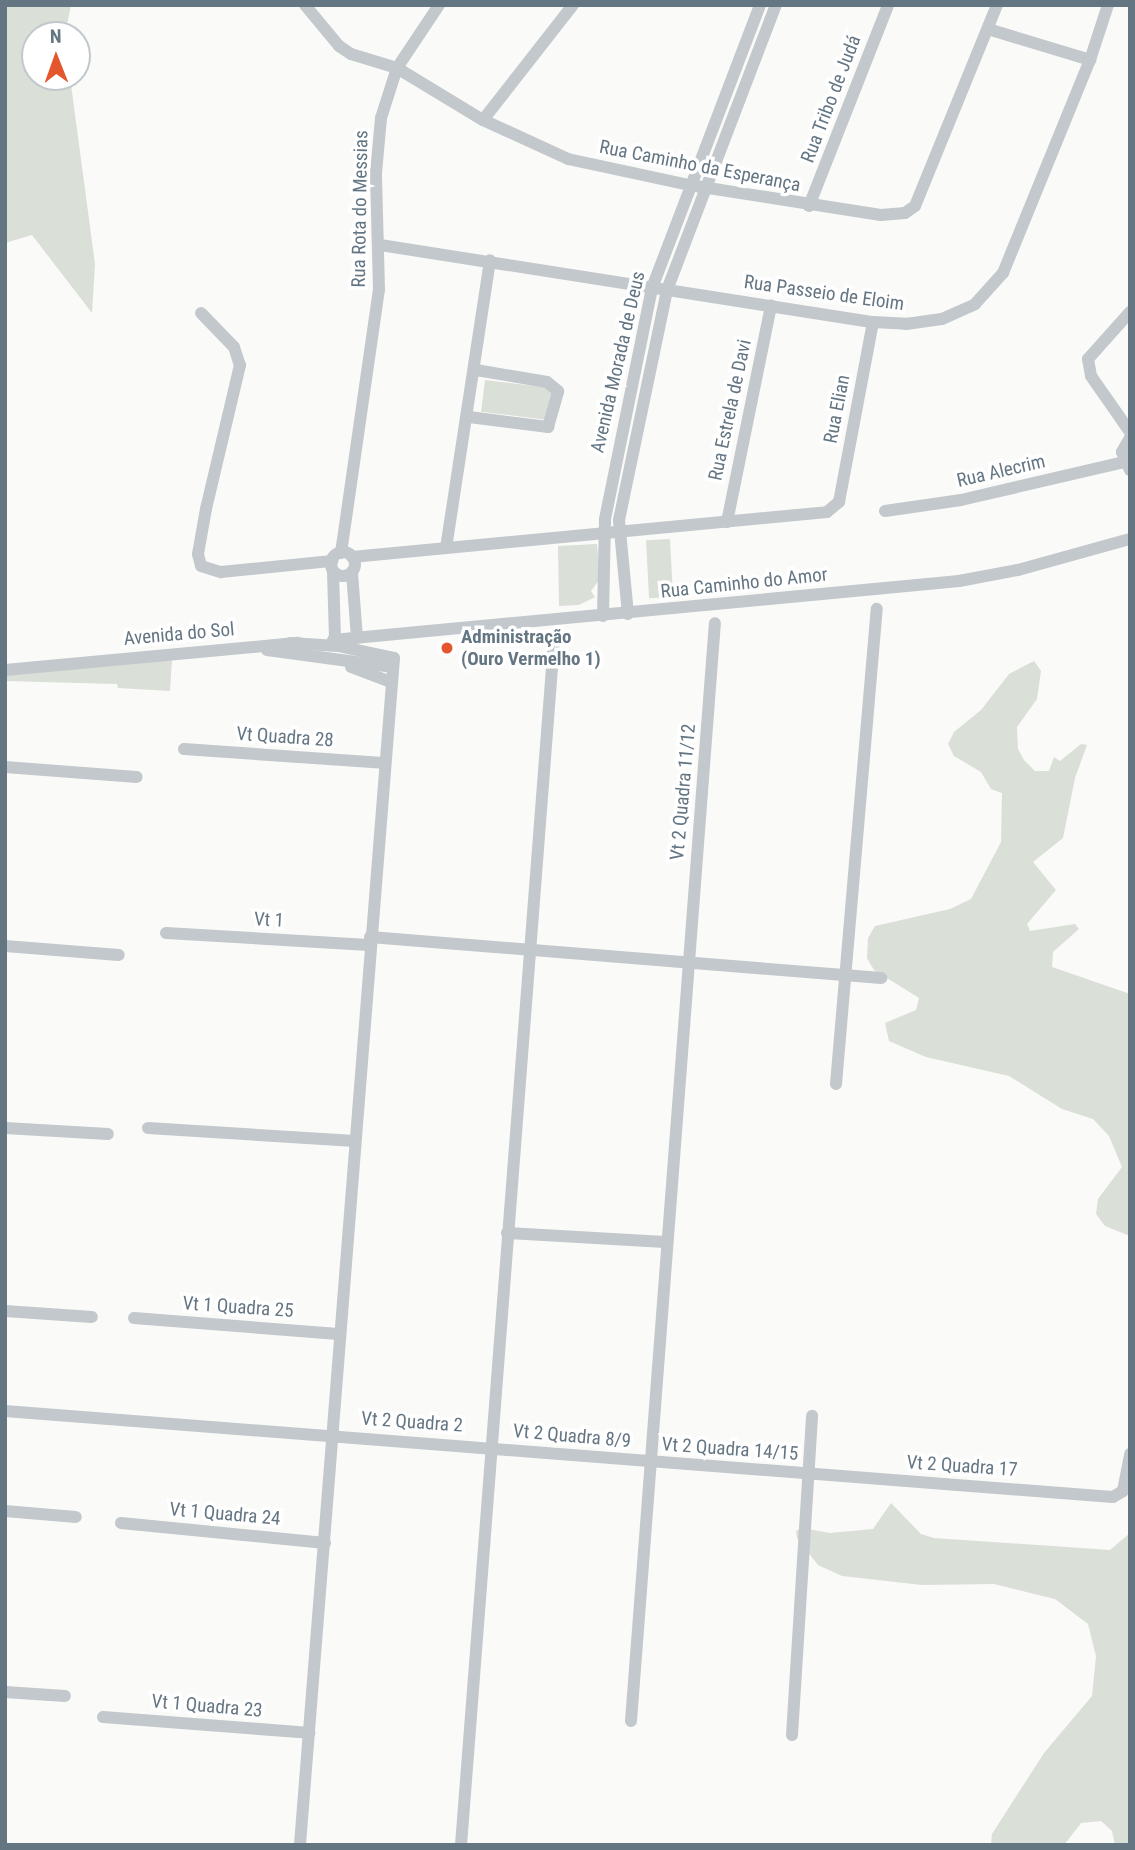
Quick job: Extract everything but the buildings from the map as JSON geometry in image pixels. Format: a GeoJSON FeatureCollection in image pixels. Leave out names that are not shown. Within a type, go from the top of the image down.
{"type":"FeatureCollection","features":[{"type":"Feature","properties":{"kind":"street","name":"Rua Caminho da Esperança"},"geometry":{"type":"LineString","coordinates":[[305,5],[339,46],[364,60],[397,68],[483,120],[568,159],[690,186],[881,215],[905,213],[915,206],[997,5]]}},
{"type":"Feature","properties":{"kind":"street","name":"Rua Rota do Messias"},"geometry":{"type":"LineString","coordinates":[[339,560],[379,290],[377,145],[385,101],[397,68],[439,5]]}},
{"type":"Feature","properties":{"kind":"street"},"geometry":{"type":"LineString","coordinates":[[483,120],[573,5]]}},
{"type":"Feature","properties":{"kind":"street","name":"Avenida Morada de Deus"},"geometry":{"type":"LineString","coordinates":[[603,616],[602,534],[652,288],[761,5]]}},
{"type":"Feature","properties":{"kind":"street","name":"Avenida Morada de Deus"},"geometry":{"type":"LineString","coordinates":[[628,614],[619,520],[667,290],[776,5]]}},
{"type":"Feature","properties":{"kind":"street","name":"Rua Tribo de Judá"},"geometry":{"type":"LineString","coordinates":[[809,206],[888,5]]}},
{"type":"Feature","properties":{"kind":"street","name":"Rua Passeio de Eloim"},"geometry":{"type":"LineString","coordinates":[[380,245],[490,260],[873,322],[906,324],[942,318],[970,307],[991,290],[1008,262],[1090,60],[1108,5]]}},
{"type":"Feature","properties":{"kind":"street"},"geometry":{"type":"LineString","coordinates":[[989,29],[1090,60]]}},
{"type":"Feature","properties":{"kind":"street"},"geometry":{"type":"LineString","coordinates":[[446,548],[469,417],[490,260]]}},
{"type":"Feature","properties":{"kind":"street","name":"Rua Estrela de Davi"},"geometry":{"type":"LineString","coordinates":[[727,522],[771,306]]}},
{"type":"Feature","properties":{"kind":"street"},"geometry":{"type":"LineString","coordinates":[[1130,312],[1089,355],[1088,365],[1130,432]]}},
{"type":"Feature","properties":{"kind":"street"},"geometry":{"type":"LineString","coordinates":[[201,313],[234,347],[240,365],[206,509],[198,554],[201,566],[221,572],[727,522]]}},
{"type":"Feature","properties":{"kind":"street","name":"Rua Elian"},"geometry":{"type":"LineString","coordinates":[[727,522],[812,515],[827,512],[839,502],[873,322]]}},
{"type":"Feature","properties":{"kind":"street"},"geometry":{"type":"LineString","coordinates":[[469,417],[543,428],[551,424],[556,403],[556,388],[547,382],[476,370]]}},
{"type":"Feature","properties":{"kind":"street"},"geometry":{"type":"LineString","coordinates":[[1127,466],[1122,452],[1130,438]]}},
{"type":"Feature","properties":{"kind":"street","name":"Rua Alecrim"},"geometry":{"type":"LineString","coordinates":[[885,511],[961,500],[1127,466]]}},
{"type":"Feature","properties":{"kind":"street","name":"Rua Caminho do Amor"},"geometry":{"type":"LineString","coordinates":[[357,638],[628,614],[992,576],[1130,539]]}},
{"type":"Feature","properties":{"kind":"street"},"geometry":{"type":"LineString","coordinates":[[339,560],[352,573],[357,638]]}},
{"type":"Feature","properties":{"kind":"street"},"geometry":{"type":"LineString","coordinates":[[339,560],[342,576],[352,573]]}},
{"type":"Feature","properties":{"kind":"street"},"geometry":{"type":"LineString","coordinates":[[335,640],[339,560]]}},
{"type":"Feature","properties":{"kind":"street"},"geometry":{"type":"LineString","coordinates":[[604,589],[626,586]]}},
{"type":"Feature","properties":{"kind":"street"},"geometry":{"type":"LineString","coordinates":[[836,1084],[848,973],[877,608]]}},
{"type":"Feature","properties":{"kind":"street","name":"Vt 2 Quadra 11/12"},"geometry":{"type":"LineString","coordinates":[[631,1721],[665,1242],[715,623]]}},
{"type":"Feature","properties":{"kind":"street","name":"Avenida do Sol"},"geometry":{"type":"LineString","coordinates":[[5,670],[357,638]]}},
{"type":"Feature","properties":{"kind":"street"},"geometry":{"type":"LineString","coordinates":[[290,643],[338,646],[394,662]]}},
{"type":"Feature","properties":{"kind":"street"},"geometry":{"type":"LineString","coordinates":[[461,1845],[528,949],[554,643]]}},
{"type":"Feature","properties":{"kind":"street"},"geometry":{"type":"LineString","coordinates":[[246,647],[313,657],[394,662]]}},
{"type":"Feature","properties":{"kind":"street"},"geometry":{"type":"LineString","coordinates":[[313,657],[391,682]]}},
{"type":"Feature","properties":{"kind":"street"},"geometry":{"type":"LineString","coordinates":[[300,1845],[383,763],[394,662]]}},
{"type":"Feature","properties":{"kind":"street","name":"Vt Quadra 28"},"geometry":{"type":"LineString","coordinates":[[184,749],[383,763]]}},
{"type":"Feature","properties":{"kind":"street"},"geometry":{"type":"LineString","coordinates":[[5,767],[138,777]]}},
{"type":"Feature","properties":{"kind":"street","name":"Vt 1"},"geometry":{"type":"LineString","coordinates":[[166,933],[528,949],[848,973],[881,978]]}},
{"type":"Feature","properties":{"kind":"street"},"geometry":{"type":"LineString","coordinates":[[5,946],[119,956]]}},
{"type":"Feature","properties":{"kind":"street"},"geometry":{"type":"LineString","coordinates":[[5,1128],[107,1134]]}},
{"type":"Feature","properties":{"kind":"street"},"geometry":{"type":"LineString","coordinates":[[148,1128],[355,1141]]}},
{"type":"Feature","properties":{"kind":"street"},"geometry":{"type":"LineString","coordinates":[[507,1233],[665,1242]]}},
{"type":"Feature","properties":{"kind":"street"},"geometry":{"type":"LineString","coordinates":[[5,1311],[92,1317]]}},
{"type":"Feature","properties":{"kind":"street","name":"Vt 1 Quadra 25"},"geometry":{"type":"LineString","coordinates":[[134,1318],[338,1334]]}},
{"type":"Feature","properties":{"kind":"street","name":"Vt 2 Quadra 2"},"geometry":{"type":"LineString","coordinates":[[5,1411],[490,1447]]}},
{"type":"Feature","properties":{"kind":"street"},"geometry":{"type":"LineString","coordinates":[[792,1735],[813,1416]]}},
{"type":"Feature","properties":{"kind":"street","name":"Vt 2 Quadra 8/9"},"geometry":{"type":"LineString","coordinates":[[490,1447],[649,1462]]}},
{"type":"Feature","properties":{"kind":"street","name":"Vt 2 Quadra 17"},"geometry":{"type":"LineString","coordinates":[[808,1474],[1113,1497],[1123,1491],[1130,1454]]}},
{"type":"Feature","properties":{"kind":"street","name":"Vt 2 Quadra 14/15"},"geometry":{"type":"LineString","coordinates":[[649,1462],[808,1474]]}},
{"type":"Feature","properties":{"kind":"street"},"geometry":{"type":"LineString","coordinates":[[5,1511],[76,1517]]}},
{"type":"Feature","properties":{"kind":"street","name":"Vt 1 Quadra 24"},"geometry":{"type":"LineString","coordinates":[[121,1523],[325,1543]]}},
{"type":"Feature","properties":{"kind":"street"},"geometry":{"type":"LineString","coordinates":[[5,1692],[65,1696]]}},
{"type":"Feature","properties":{"kind":"street","name":"Vt 1 Quadra 23"},"geometry":{"type":"LineString","coordinates":[[103,1717],[309,1733]]}},
{"type":"Feature","properties":{"kind":"shaded area"},"geometry":{"type":"Polygon","coordinates":[[[5,5],[71,5],[68,21],[21,21],[21,91],[72,91],[95,264],[92,313],[32,235],[5,243],[5,5]]]}},
{"type":"Feature","properties":{"kind":"shaded area"},"geometry":{"type":"Polygon","coordinates":[[[485,380],[552,388],[549,420],[481,412],[485,380]]]}},
{"type":"Feature","properties":{"kind":"shaded area"},"geometry":{"type":"Polygon","coordinates":[[[670,539],[673,597],[649,598],[646,540],[670,539]]]}},
{"type":"Feature","properties":{"kind":"shaded area"},"geometry":{"type":"Polygon","coordinates":[[[597,544],[600,579],[591,591],[595,597],[579,605],[559,606],[558,546],[597,544]]]}},
{"type":"Feature","properties":{"kind":"shaded area"},"geometry":{"type":"Polygon","coordinates":[[[172,659],[170,691],[118,688],[117,684],[5,681],[5,675],[172,659]]]}},
{"type":"Feature","properties":{"kind":"shaded area"},"geometry":{"type":"Polygon","coordinates":[[[1034,661],[1041,671],[1037,699],[1017,727],[1018,749],[1024,760],[1035,771],[1049,771],[1054,757],[1060,761],[1081,744],[1087,745],[1075,778],[1063,838],[1033,862],[1056,890],[1027,924],[1030,931],[1075,924],[1079,929],[1053,952],[1052,967],[1130,994],[1130,1236],[1105,1226],[1096,1214],[1098,1199],[1122,1167],[1109,1136],[1093,1119],[1062,1109],[1009,1076],[926,1057],[889,1041],[885,1023],[916,1010],[919,998],[874,970],[867,958],[868,938],[875,926],[950,909],[971,899],[1001,842],[1002,793],[991,789],[981,772],[954,756],[948,744],[954,732],[981,710],[1009,674],[1034,661]]]}},
{"type":"Feature","properties":{"kind":"shaded area"},"geometry":{"type":"Polygon","coordinates":[[[891,1503],[921,1534],[934,1538],[1110,1550],[1130,1533],[1130,1845],[1115,1845],[1112,1831],[1101,1821],[1081,1823],[1064,1845],[991,1845],[992,1834],[1044,1753],[1092,1696],[1096,1656],[1088,1624],[1055,1599],[994,1584],[922,1585],[842,1576],[818,1565],[797,1538],[796,1531],[802,1528],[830,1533],[873,1529],[891,1503]]]}},
{"type":"Feature","properties":{"kind":"place","name":"Administração (Ouro Vermelho 1)"},"geometry":{"type":"Point","coordinates":[447,648]}}]}
